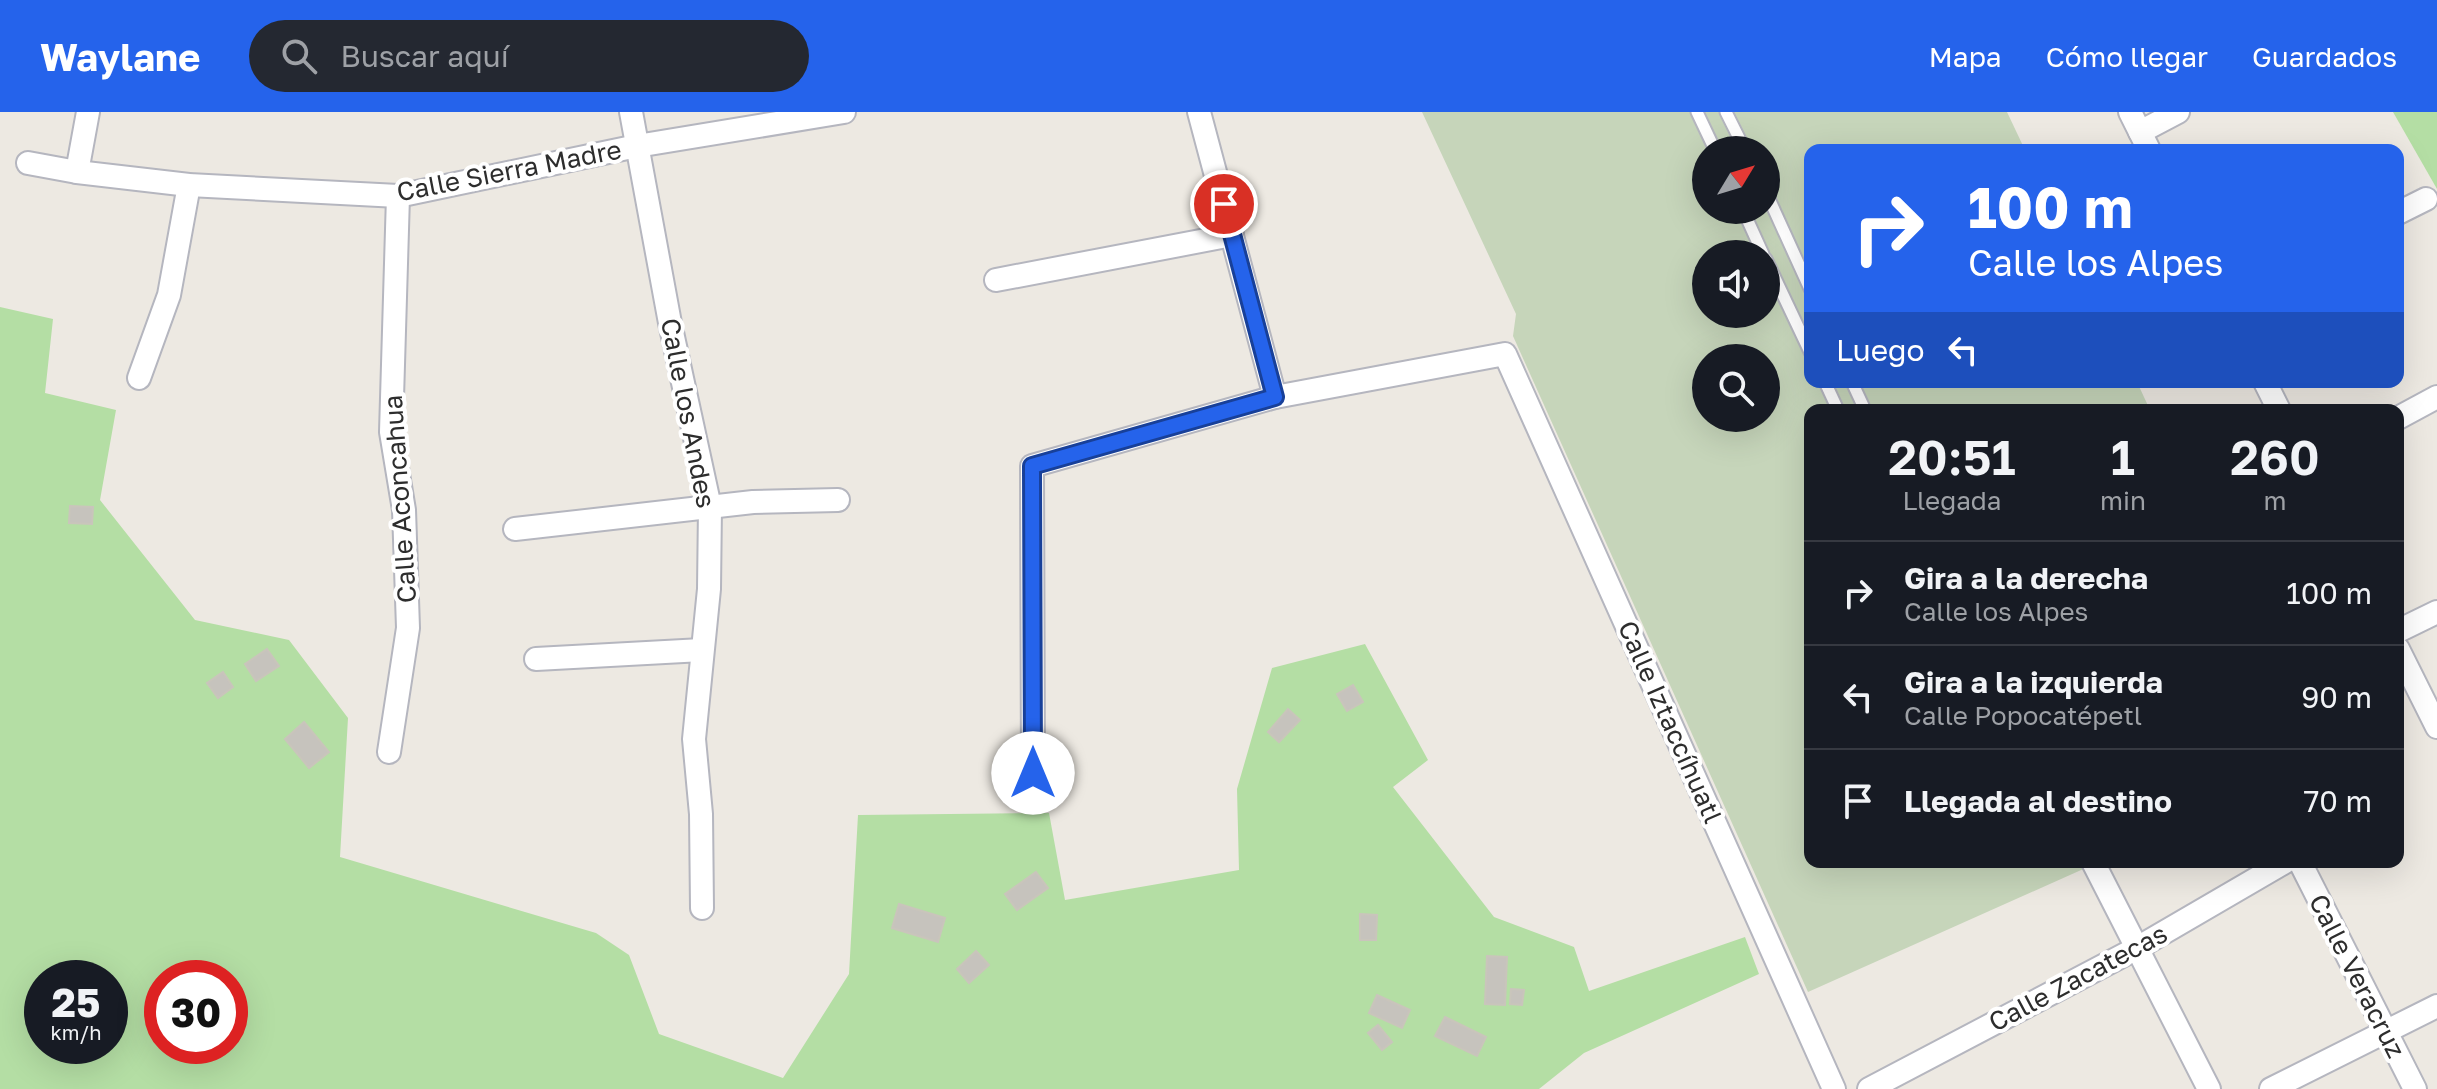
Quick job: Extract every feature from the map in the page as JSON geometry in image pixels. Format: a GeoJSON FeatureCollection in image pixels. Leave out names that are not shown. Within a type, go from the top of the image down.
{"type":"FeatureCollection","features":[{"type":"Feature","properties":{"kind":"street"},"geometry":{"type":"LineString","coordinates":[[77,172],[88,112]]}},
{"type":"Feature","properties":{"kind":"street","name":"Calle los Andes"},"geometry":{"type":"LineString","coordinates":[[631,112],[670,323],[710,507],[709,589],[694,739],[701,814],[702,908]]}},
{"type":"Feature","properties":{"kind":"street","name":"Calle Sierra Madre"},"geometry":{"type":"LineString","coordinates":[[28,163],[189,185],[398,196],[637,146],[844,112]]}},
{"type":"Feature","properties":{"kind":"street"},"geometry":{"type":"LineString","coordinates":[[1033,773],[1032,466],[1275,397],[1199,112]]}},
{"type":"Feature","properties":{"kind":"street"},"geometry":{"type":"LineString","coordinates":[[2139,131],[2178,112]]}},
{"type":"Feature","properties":{"kind":"street"},"geometry":{"type":"LineString","coordinates":[[139,378],[169,295],[189,185]]}},
{"type":"Feature","properties":{"kind":"street","name":"Calle Aconcahua"},"geometry":{"type":"LineString","coordinates":[[389,752],[408,628],[404,510],[391,432],[398,196]]}},
{"type":"Feature","properties":{"kind":"street"},"geometry":{"type":"LineString","coordinates":[[2404,210],[2426,199]]}},
{"type":"Feature","properties":{"kind":"street"},"geometry":{"type":"LineString","coordinates":[[996,280],[1232,235]]}},
{"type":"Feature","properties":{"kind":"street","name":"Calle Iztaccíhuatl"},"geometry":{"type":"LineString","coordinates":[[1275,397],[1505,354],[1834,1089]]}},
{"type":"Feature","properties":{"kind":"street"},"geometry":{"type":"LineString","coordinates":[[2404,415],[2437,397]]}},
{"type":"Feature","properties":{"kind":"street"},"geometry":{"type":"LineString","coordinates":[[515,529],[753,502],[838,500]]}},
{"type":"Feature","properties":{"kind":"street"},"geometry":{"type":"LineString","coordinates":[[2404,628],[2437,612]]}},
{"type":"Feature","properties":{"kind":"street"},"geometry":{"type":"LineString","coordinates":[[536,659],[702,650]]}},
{"type":"Feature","properties":{"kind":"street"},"geometry":{"type":"LineString","coordinates":[[2404,661],[2437,727]]}},
{"type":"Feature","properties":{"kind":"street"},"geometry":{"type":"LineString","coordinates":[[2096,868],[2209,1089]]}},
{"type":"Feature","properties":{"kind":"street","name":"Calle Zacatecas"},"geometry":{"type":"LineString","coordinates":[[1869,1089],[2139,947],[2275,868]]}},
{"type":"Feature","properties":{"kind":"street","name":"Calle Veracruz"},"geometry":{"type":"LineString","coordinates":[[2303,868],[2415,1089]]}},
{"type":"Feature","properties":{"kind":"street"},"geometry":{"type":"LineString","coordinates":[[2271,1089],[2437,1006]]}},
{"type":"Feature","properties":{"kind":"lane"},"geometry":{"type":"LineString","coordinates":[[1697,112],[1708,136]]}},
{"type":"Feature","properties":{"kind":"lane"},"geometry":{"type":"LineString","coordinates":[[1726,112],[1738,136]]}},
{"type":"Feature","properties":{"kind":"lane"},"geometry":{"type":"LineString","coordinates":[[1780,223],[1804,276]]}},
{"type":"Feature","properties":{"kind":"lane"},"geometry":{"type":"LineString","coordinates":[[1780,289],[1804,339]]}},
{"type":"Feature","properties":{"kind":"green space"},"geometry":{"type":"Polygon","coordinates":[[[1422,112],[2007,112],[2022,144],[1804,144],[1804,388],[2140,388],[2147,404],[1804,404],[1804,868],[2086,868],[1808,992],[1513,336],[1516,314],[1422,112]]]}},
{"type":"Feature","properties":{"kind":"green space"},"geometry":{"type":"Polygon","coordinates":[[[2393,112],[2437,112],[2437,189],[2393,112]]]}},
{"type":"Feature","properties":{"kind":"green space"},"geometry":{"type":"Polygon","coordinates":[[[0,307],[53,319],[45,393],[116,410],[100,500],[195,620],[289,640],[348,718],[340,857],[596,933],[629,955],[659,1034],[783,1078],[849,974],[858,815],[1049,813],[1065,900],[1239,870],[1237,789],[1272,668],[1365,644],[1428,760],[1393,787],[1494,917],[1574,947],[1589,991],[1745,937],[1759,974],[1584,1053],[1539,1089],[0,1089],[0,307]]]}},
{"type":"Feature","properties":{"kind":"building"},"geometry":{"type":"Polygon","coordinates":[[[70,506],[93,507],[92,524],[69,523],[70,506]]]}},
{"type":"Feature","properties":{"kind":"building"},"geometry":{"type":"Polygon","coordinates":[[[267,649],[279,666],[256,681],[245,664],[267,649]]]}},
{"type":"Feature","properties":{"kind":"building"},"geometry":{"type":"Polygon","coordinates":[[[223,672],[233,687],[218,698],[207,683],[223,672]]]}},
{"type":"Feature","properties":{"kind":"building"},"geometry":{"type":"Polygon","coordinates":[[[1353,685],[1363,702],[1347,711],[1337,694],[1353,685]]]}},
{"type":"Feature","properties":{"kind":"building"},"geometry":{"type":"Polygon","coordinates":[[[1288,709],[1300,720],[1279,742],[1268,732],[1288,709]]]}},
{"type":"Feature","properties":{"kind":"building"},"geometry":{"type":"Polygon","coordinates":[[[304,722],[329,752],[309,768],[285,739],[304,722]]]}},
{"type":"Feature","properties":{"kind":"building"},"geometry":{"type":"Polygon","coordinates":[[[1036,872],[1048,888],[1017,910],[1005,894],[1036,872]]]}},
{"type":"Feature","properties":{"kind":"building"},"geometry":{"type":"Polygon","coordinates":[[[899,904],[945,918],[938,942],[892,928],[899,904]]]}},
{"type":"Feature","properties":{"kind":"building"},"geometry":{"type":"Polygon","coordinates":[[[1360,914],[1377,915],[1376,940],[1360,940],[1360,914]]]}},
{"type":"Feature","properties":{"kind":"building"},"geometry":{"type":"Polygon","coordinates":[[[976,951],[989,965],[969,983],[957,969],[976,951]]]}},
{"type":"Feature","properties":{"kind":"building"},"geometry":{"type":"Polygon","coordinates":[[[1487,956],[1507,957],[1505,1005],[1485,1004],[1487,956]]]}},
{"type":"Feature","properties":{"kind":"building"},"geometry":{"type":"Polygon","coordinates":[[[1511,989],[1524,990],[1522,1005],[1510,1004],[1511,989]]]}},
{"type":"Feature","properties":{"kind":"building"},"geometry":{"type":"Polygon","coordinates":[[[1377,995],[1410,1010],[1402,1028],[1369,1013],[1377,995]]]}},
{"type":"Feature","properties":{"kind":"building"},"geometry":{"type":"Polygon","coordinates":[[[1445,1017],[1486,1037],[1477,1056],[1435,1036],[1445,1017]]]}},
{"type":"Feature","properties":{"kind":"building"},"geometry":{"type":"Polygon","coordinates":[[[1378,1025],[1392,1042],[1382,1050],[1368,1033],[1378,1025]]]}},
{"type":"Feature","properties":{"kind":"route"},"geometry":{"type":"LineString","coordinates":[[1033,773],[1032,466],[1275,397],[1224,204]]}}]}
